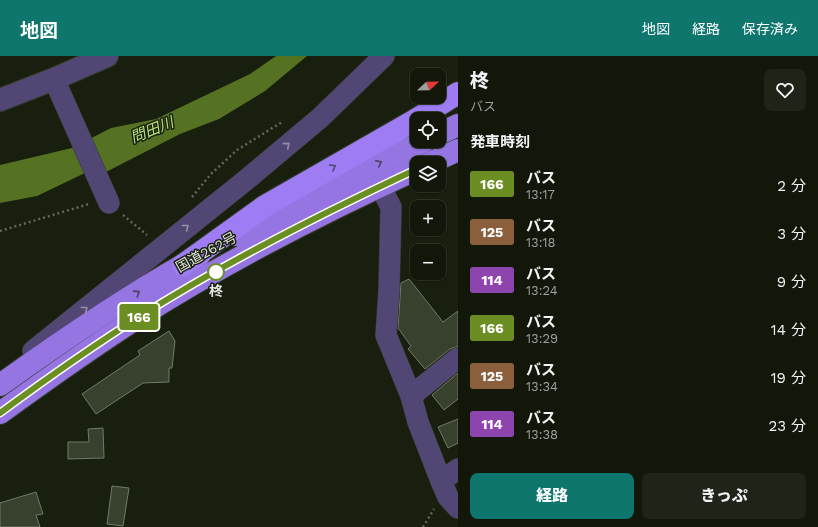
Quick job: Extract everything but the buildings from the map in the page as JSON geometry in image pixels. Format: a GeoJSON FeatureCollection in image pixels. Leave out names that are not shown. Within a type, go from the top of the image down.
{"type":"FeatureCollection","features":[{"type":"Feature","properties":{"kind":"highway"},"geometry":{"type":"LineString","coordinates":[[428,112],[458,93]]}},
{"type":"Feature","properties":{"kind":"highway"},"geometry":{"type":"LineString","coordinates":[[183,265],[265,206],[410,123]]}},
{"type":"Feature","properties":{"kind":"highway"},"geometry":{"type":"LineString","coordinates":[[446,131],[458,125]]}},
{"type":"Feature","properties":{"kind":"highway","name":"国道262号"},"geometry":{"type":"LineString","coordinates":[[0,385],[162,276],[256,224],[411,148]]}},
{"type":"Feature","properties":{"kind":"highway"},"geometry":{"type":"LineString","coordinates":[[445,156],[458,150]]}},
{"type":"Feature","properties":{"kind":"highway","name":"国道262号"},"geometry":{"type":"LineString","coordinates":[[0,413],[65,366],[143,315],[274,240],[410,172]]}},
{"type":"Feature","properties":{"kind":"street"},"geometry":{"type":"LineString","coordinates":[[0,100],[56,84],[107,56]]}},
{"type":"Feature","properties":{"kind":"street"},"geometry":{"type":"LineString","coordinates":[[0,378],[246,180],[320,118],[384,56]]}},
{"type":"Feature","properties":{"kind":"street"},"geometry":{"type":"LineString","coordinates":[[56,84],[108,199]]}},
{"type":"Feature","properties":{"kind":"street"},"geometry":{"type":"LineString","coordinates":[[380,186],[392,207],[386,335],[441,481],[448,497],[458,508]]}},
{"type":"Feature","properties":{"kind":"street"},"geometry":{"type":"LineString","coordinates":[[410,396],[458,358]]}},
{"type":"Feature","properties":{"kind":"street"},"geometry":{"type":"LineString","coordinates":[[441,481],[458,470]]}},
{"type":"Feature","properties":{"kind":"path"},"geometry":{"type":"LineString","coordinates":[[0,231],[108,199],[153,239]]}},
{"type":"Feature","properties":{"kind":"water","name":"問田川"},"geometry":{"type":"Polygon","coordinates":[[[276,56],[307,56],[265,91],[219,119],[180,134],[106,172],[87,172],[37,196],[0,203],[0,165],[72,148],[111,128],[156,119],[250,74],[276,56]]]}},
{"type":"Feature","properties":{"kind":"bus line","name":"166"},"geometry":{"type":"LineString","coordinates":[[0,413],[78,357],[143,315],[200,281],[274,240],[410,172]]}},
{"type":"Feature","properties":{"kind":"place","name":"柊"},"geometry":{"type":"Point","coordinates":[216,272]}}]}
